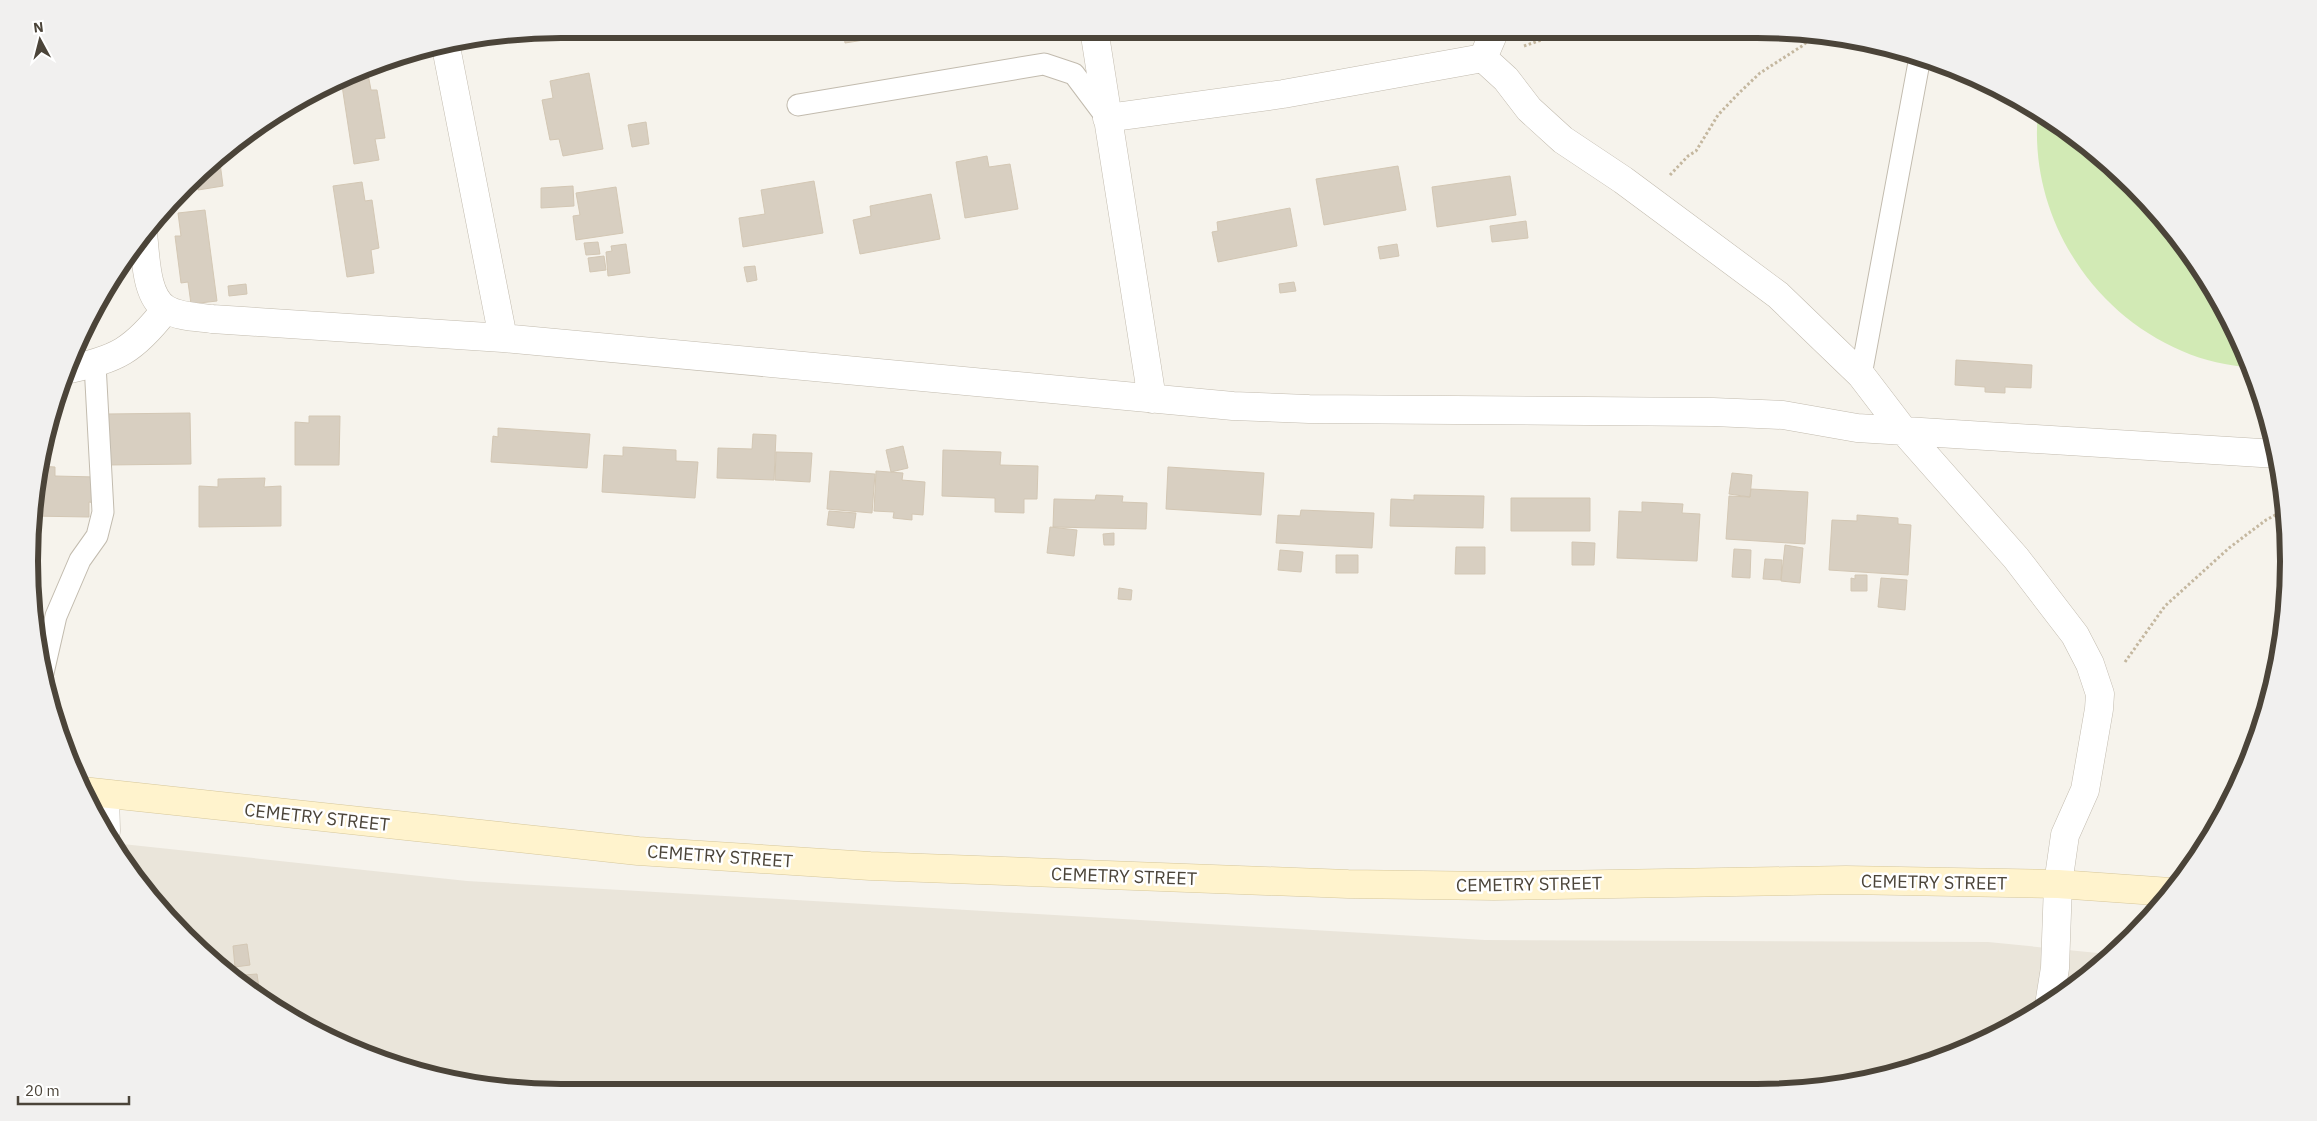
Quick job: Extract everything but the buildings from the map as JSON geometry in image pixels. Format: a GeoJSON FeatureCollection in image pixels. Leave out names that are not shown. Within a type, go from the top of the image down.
{"type":"FeatureCollection","features":[{"type":"Feature","properties":{"kind":"street"},"geometry":{"type":"LineString","coordinates":[[1095,38],[1107,118],[1127,226],[1152,399]]}},
{"type":"Feature","properties":{"kind":"street"},"geometry":{"type":"LineString","coordinates":[[1483,58],[1492,38]]}},
{"type":"Feature","properties":{"kind":"street"},"geometry":{"type":"LineString","coordinates":[[447,50],[503,338]]}},
{"type":"Feature","properties":{"kind":"street"},"geometry":{"type":"LineString","coordinates":[[1107,118],[1283,94],[1483,58]]}},
{"type":"Feature","properties":{"kind":"street"},"geometry":{"type":"LineString","coordinates":[[1483,58],[1506,79],[1529,109],[1563,140],[1623,180],[1778,295],[1861,375],[1903,430],[1976,510],[2059,612],[2075,635],[2090,664],[2100,694],[2085,790],[2064,834],[2058,884],[2055,968],[2051,992]]}},
{"type":"Feature","properties":{"kind":"street"},"geometry":{"type":"LineString","coordinates":[[144,245],[155,297],[166,309],[183,315],[212,320],[503,338],[1152,399],[1309,409],[1713,412],[1783,415],[1857,428],[2268,453]]}},
{"type":"Feature","properties":{"kind":"street"},"geometry":{"type":"LineString","coordinates":[[74,368],[95,364],[122,353],[145,336],[166,309]]}},
{"type":"Feature","properties":{"kind":"street","name":"CEMETRY STREET"},"geometry":{"type":"LineString","coordinates":[[94,793],[638,851],[870,866],[1348,884],[1494,886],[1846,880],[2058,884],[2161,891]]}},
{"type":"Feature","properties":{"kind":"lane"},"geometry":{"type":"LineString","coordinates":[[1861,375],[1919,63]]}},
{"type":"Feature","properties":{"kind":"lane"},"geometry":{"type":"LineString","coordinates":[[798,105],[1044,64],[1074,74],[1107,118]]}},
{"type":"Feature","properties":{"kind":"lane"},"geometry":{"type":"LineString","coordinates":[[47,656],[56,616],[80,560],[97,536],[103,512],[95,364]]}},
{"type":"Feature","properties":{"kind":"path"},"geometry":{"type":"LineString","coordinates":[[1483,58],[1548,38]]}},
{"type":"Feature","properties":{"kind":"path"},"geometry":{"type":"LineString","coordinates":[[1623,180],[1645,181],[1672,174],[1688,156],[1696,151],[1718,115],[1739,93],[1760,73],[1808,40]]}},
{"type":"Feature","properties":{"kind":"path"},"geometry":{"type":"LineString","coordinates":[[2100,694],[2165,606],[2228,548],[2277,514]]}},
{"type":"Feature","properties":{"kind":"shaded area"},"geometry":{"type":"Polygon","coordinates":[[[122,844],[467,881],[1485,940],[1988,942],[2102,953],[2047,995],[1988,1030],[1925,1056],[1892,1066],[1825,1079],[1756,1084],[560,1084],[492,1079],[425,1066],[360,1044],[329,1030],[270,995],[216,954],[167,905],[122,844]]]}},
{"type":"Feature","properties":{"kind":"green space"},"geometry":{"type":"Polygon","coordinates":[[[2038,120],[2101,167],[2150,216],[2191,270],[2209,299],[2226,329],[2243,367],[2225,364],[2182,351],[2148,333],[2118,311],[2092,284],[2071,254],[2054,221],[2043,185],[2037,149],[2038,120]]]}}]}
